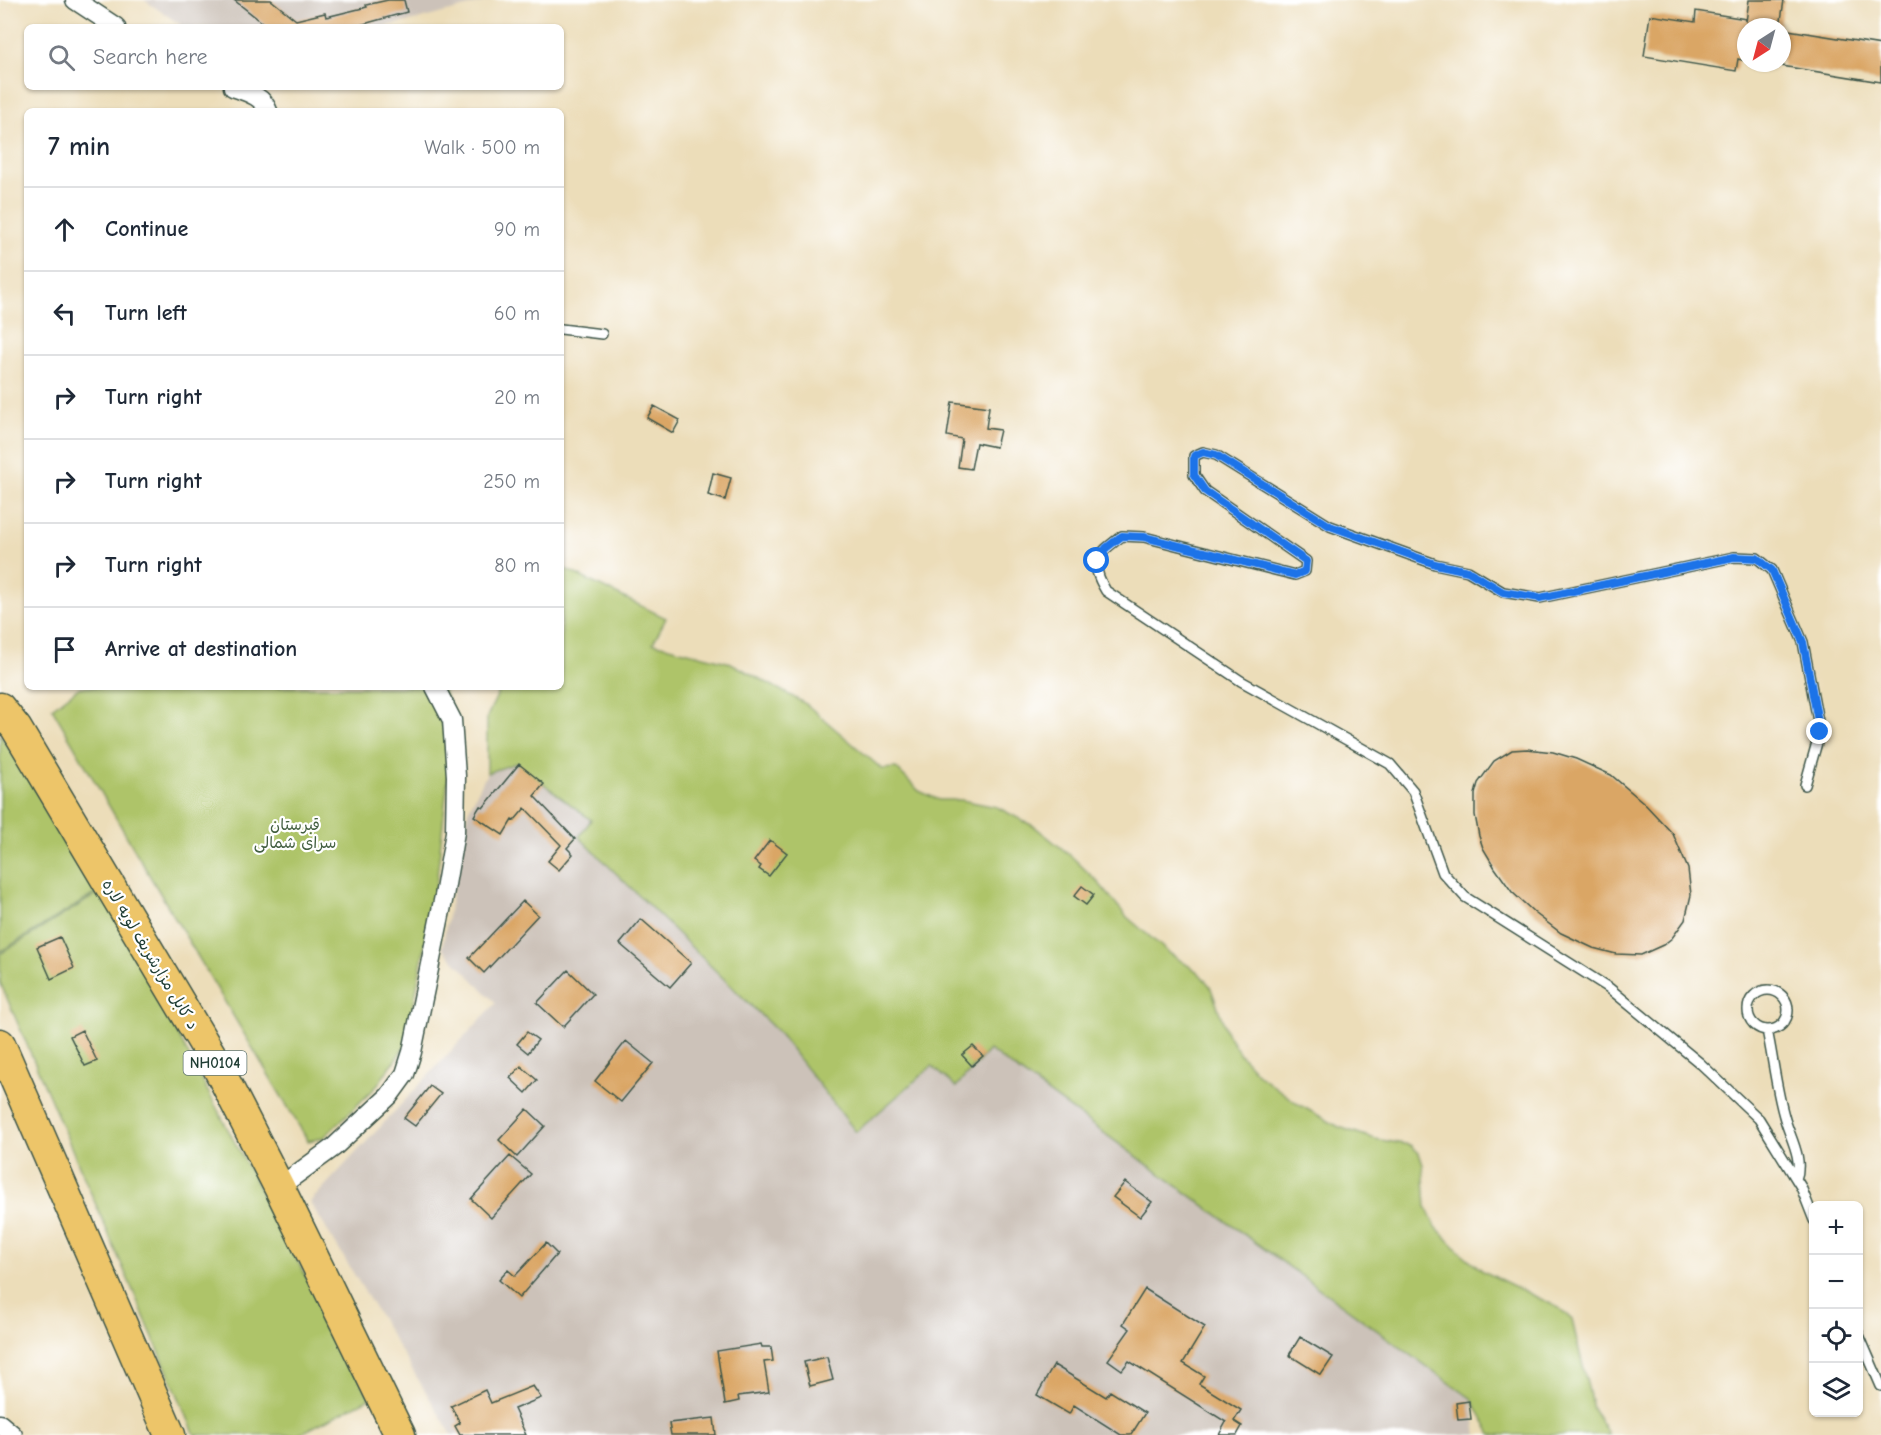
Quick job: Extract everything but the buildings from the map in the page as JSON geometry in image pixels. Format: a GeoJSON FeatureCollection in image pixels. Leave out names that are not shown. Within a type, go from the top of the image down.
{"type":"FeatureCollection","features":[{"type":"Feature","properties":{"kind":"highway","name":"د کابل مزارشریف لویه لاره"},"geometry":{"type":"LineString","coordinates":[[0,708],[16,728],[215,1062],[400,1435]]}},
{"type":"Feature","properties":{"kind":"highway"},"geometry":{"type":"LineString","coordinates":[[0,1044],[170,1435]]}},
{"type":"Feature","properties":{"kind":"street"},"geometry":{"type":"LineString","coordinates":[[75,0],[111,24]]}},
{"type":"Feature","properties":{"kind":"street"},"geometry":{"type":"LineString","coordinates":[[240,90],[255,96],[265,103],[267,108]]}},
{"type":"Feature","properties":{"kind":"street"},"geometry":{"type":"LineString","coordinates":[[279,1187],[334,1148],[389,1096],[405,1074],[438,929],[455,832],[456,776],[452,720],[437,690]]}},
{"type":"Feature","properties":{"kind":"street"},"geometry":{"type":"LineString","coordinates":[[0,1424],[13,1435]]}},
{"type":"Feature","properties":{"kind":"lane"},"geometry":{"type":"LineString","coordinates":[[564,329],[602,334]]}},
{"type":"Feature","properties":{"kind":"lane"},"geometry":{"type":"LineString","coordinates":[[1805,785],[1820,732],[1803,642],[1772,570],[1757,558],[1734,557],[1540,598],[1503,592],[1468,571],[1435,564],[1330,526],[1216,455],[1203,452],[1194,456],[1194,475],[1205,491],[1306,561],[1305,571],[1295,575],[1144,537],[1122,536],[1106,548],[1097,561],[1096,575],[1106,591],[1241,681],[1390,764],[1413,791],[1443,873],[1465,897],[1609,988],[1701,1064],[1759,1119],[1796,1179],[1809,1209]]}},
{"type":"Feature","properties":{"kind":"lane"},"geometry":{"type":"LineString","coordinates":[[1770,990],[1782,995],[1786,1001],[1788,1013],[1786,1019],[1778,1027],[1767,1030],[1760,1028],[1750,1018],[1749,1004],[1757,993],[1770,990]]}},
{"type":"Feature","properties":{"kind":"lane"},"geometry":{"type":"LineString","coordinates":[[1767,1030],[1783,1116],[1797,1156],[1799,1171],[1796,1179]]}},
{"type":"Feature","properties":{"kind":"lane"},"geometry":{"type":"LineString","coordinates":[[1863,1345],[1881,1386]]}},
{"type":"Feature","properties":{"kind":"shaded area"},"geometry":{"type":"Polygon","coordinates":[[[144,0],[492,0],[396,24],[180,24],[144,0]]]}},
{"type":"Feature","properties":{"kind":"shaded area"},"geometry":{"type":"Polygon","coordinates":[[[516,762],[592,820],[579,837],[777,1031],[856,1132],[932,1066],[989,1050],[1472,1399],[1477,1435],[452,1435],[310,1202],[496,1003],[442,948],[468,811],[487,773],[516,762]]]}},
{"type":"Feature","properties":{"kind":"green space"},"geometry":{"type":"Polygon","coordinates":[[[564,568],[666,618],[653,643],[731,663],[806,704],[882,769],[896,768],[919,791],[939,800],[961,800],[997,807],[1035,827],[1070,855],[1097,881],[1127,917],[1169,953],[1198,972],[1210,986],[1227,1033],[1240,1054],[1259,1075],[1298,1104],[1339,1127],[1375,1139],[1410,1145],[1419,1153],[1423,1165],[1426,1207],[1436,1227],[1459,1251],[1483,1271],[1559,1308],[1572,1320],[1593,1409],[1609,1435],[1491,1435],[1472,1399],[989,1050],[956,1087],[932,1066],[856,1132],[777,1031],[579,837],[591,820],[516,763],[487,773],[487,717],[500,690],[564,690],[564,568]]]}},
{"type":"Feature","properties":{"kind":"green space","name":"قبرستان سرای شمالی"},"geometry":{"type":"Polygon","coordinates":[[[76,690],[444,690],[454,724],[436,886],[406,1045],[375,1088],[323,1138],[308,1141],[52,708],[76,690]]]}},
{"type":"Feature","properties":{"kind":"green space"},"geometry":{"type":"Polygon","coordinates":[[[0,734],[101,890],[0,952],[0,734]]]}},
{"type":"Feature","properties":{"kind":"green space"},"geometry":{"type":"Polygon","coordinates":[[[102,891],[370,1398],[298,1435],[195,1435],[0,982],[0,954],[102,891]]]}},
{"type":"Feature","properties":{"kind":"route"},"geometry":{"type":"LineString","coordinates":[[1097,561],[1106,548],[1122,536],[1144,537],[1295,575],[1305,571],[1306,561],[1205,491],[1194,475],[1194,456],[1203,452],[1216,455],[1330,526],[1435,564],[1468,571],[1503,592],[1540,598],[1734,557],[1757,558],[1772,570],[1803,642],[1820,732]]}}]}
